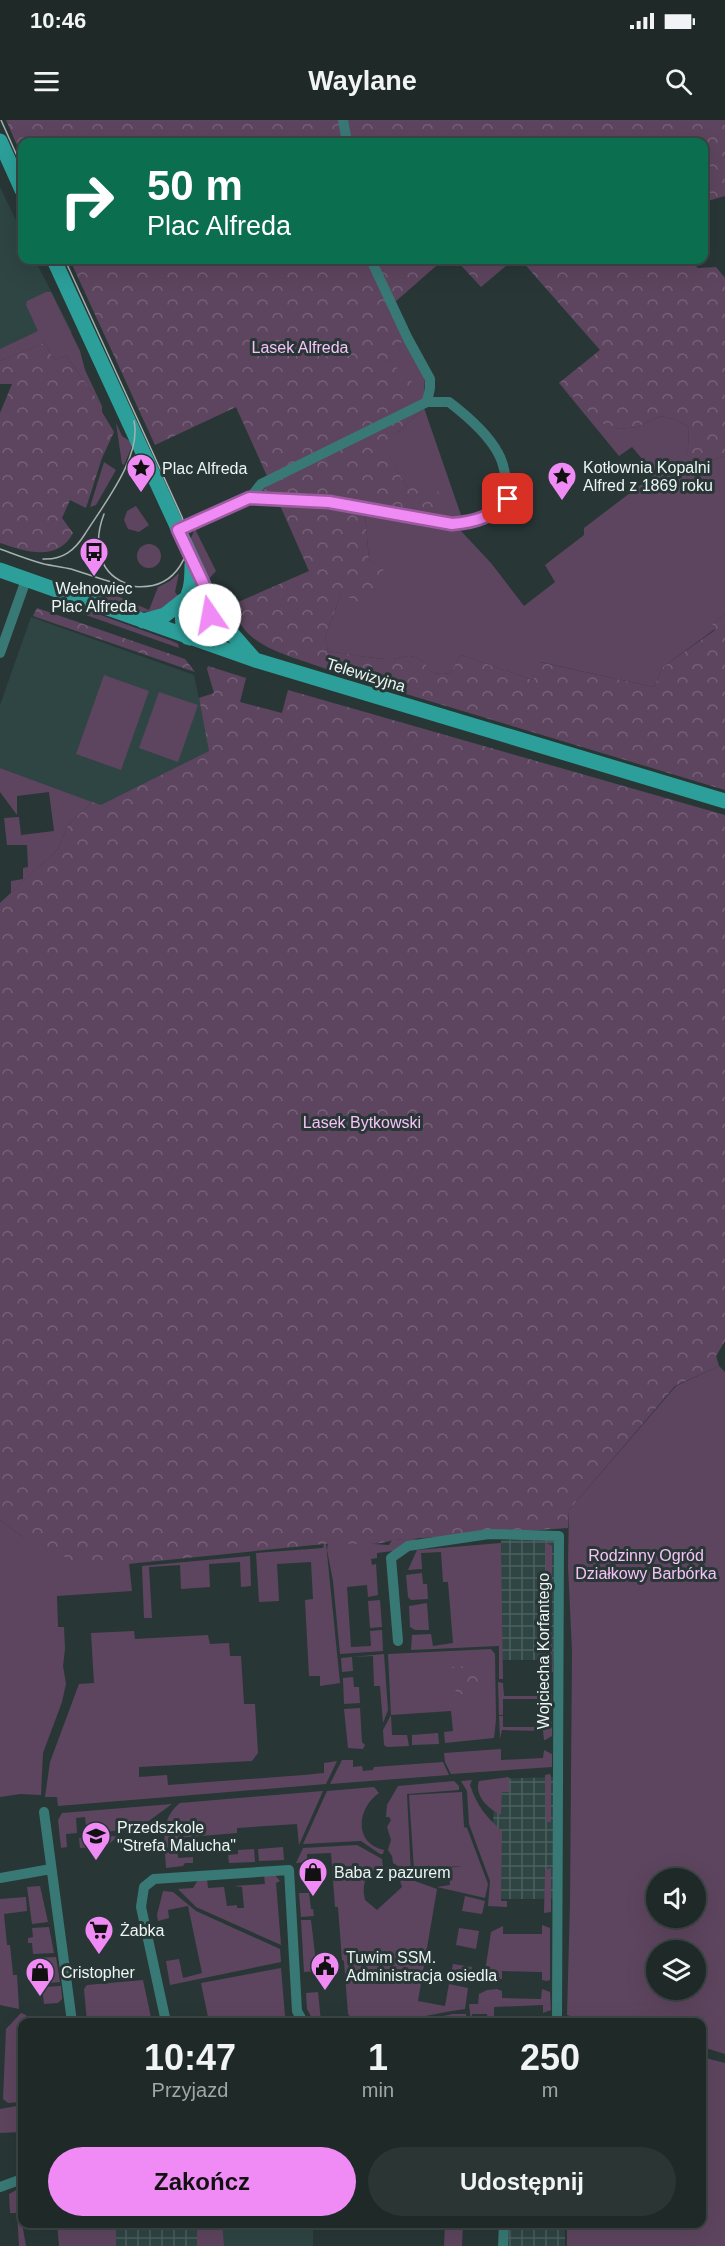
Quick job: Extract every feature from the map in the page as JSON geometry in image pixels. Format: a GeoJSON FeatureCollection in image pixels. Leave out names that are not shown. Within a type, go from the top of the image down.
{"type":"FeatureCollection","features":[{"type":"Feature","properties":{"kind":"main road"},"geometry":{"type":"LineString","coordinates":[[0,141],[18,181]]}},
{"type":"Feature","properties":{"kind":"main road"},"geometry":{"type":"LineString","coordinates":[[56,264],[212,602],[232,635],[255,660]]}},
{"type":"Feature","properties":{"kind":"main road"},"geometry":{"type":"LineString","coordinates":[[192,562],[190,586],[184,600],[182,618],[189,637],[206,623],[212,602]]}},
{"type":"Feature","properties":{"kind":"main road","name":"Telewizyjna"},"geometry":{"type":"LineString","coordinates":[[0,570],[255,660],[725,801]]}},
{"type":"Feature","properties":{"kind":"main road"},"geometry":{"type":"LineString","coordinates":[[143,621],[165,615],[184,600]]}},
{"type":"Feature","properties":{"kind":"street"},"geometry":{"type":"LineString","coordinates":[[343,120],[346,138]]}},
{"type":"Feature","properties":{"kind":"street"},"geometry":{"type":"LineString","coordinates":[[373,264],[408,339],[430,379],[427,402]]}},
{"type":"Feature","properties":{"kind":"street"},"geometry":{"type":"LineString","coordinates":[[178,530],[249,498],[261,484],[427,402],[449,402],[478,428],[499,453],[505,472],[508,499],[496,513],[468,522],[452,524],[329,502],[249,498]]}},
{"type":"Feature","properties":{"kind":"street"},"geometry":{"type":"LineString","coordinates":[[0,653],[26,580]]}},
{"type":"Feature","properties":{"kind":"street","name":"Wojciecha Korfantego"},"geometry":{"type":"LineString","coordinates":[[398,1641],[391,1558],[408,1546],[489,1534],[559,1536],[557,2018]]}},
{"type":"Feature","properties":{"kind":"street"},"geometry":{"type":"LineString","coordinates":[[44,1812],[71,2018]]}},
{"type":"Feature","properties":{"kind":"street"},"geometry":{"type":"LineString","coordinates":[[0,1878],[51,1869]]}},
{"type":"Feature","properties":{"kind":"street"},"geometry":{"type":"LineString","coordinates":[[165,2018],[141,1907],[144,1887],[154,1879],[289,1870],[297,2011],[301,2018]]}},
{"type":"Feature","properties":{"kind":"street"},"geometry":{"type":"LineString","coordinates":[[0,2187],[18,2181]]}},
{"type":"Feature","properties":{"kind":"street"},"geometry":{"type":"LineString","coordinates":[[503,2246],[504,2228]]}},
{"type":"Feature","properties":{"kind":"shaded area"},"geometry":{"type":"Polygon","coordinates":[[[0,187],[18,225],[18,264],[37,264],[72,332],[0,361],[0,187]]]}},
{"type":"Feature","properties":{"kind":"shaded area"},"geometry":{"type":"Polygon","coordinates":[[[31,617],[194,675],[210,751],[101,806],[0,768],[0,705],[31,617]]]}},
{"type":"Feature","properties":{"kind":"shaded area"},"geometry":{"type":"Polygon","coordinates":[[[501,1540],[556,1540],[555,1660],[501,1660],[501,1540]]]}},
{"type":"Feature","properties":{"kind":"shaded area"},"geometry":{"type":"Polygon","coordinates":[[[554,1777],[554,1899],[492,1899],[494,1779],[554,1777]]]}},
{"type":"Feature","properties":{"kind":"shaded area"},"geometry":{"type":"Polygon","coordinates":[[[116,2228],[218,2228],[219,2246],[116,2246],[116,2228]]]}},
{"type":"Feature","properties":{"kind":"shaded area"},"geometry":{"type":"Polygon","coordinates":[[[218,2228],[313,2228],[313,2246],[219,2246],[218,2228]]]}},
{"type":"Feature","properties":{"kind":"shaded area"},"geometry":{"type":"Polygon","coordinates":[[[507,2228],[565,2228],[565,2246],[506,2246],[507,2228]]]}},
{"type":"Feature","properties":{"kind":"green space"},"geometry":{"type":"Polygon","coordinates":[[[6,120],[725,120],[725,196],[708,201],[708,138],[18,138],[18,148],[6,120]]]}},
{"type":"Feature","properties":{"kind":"green space","name":"Lasek Alfreda"},"geometry":{"type":"Polygon","coordinates":[[[72,264],[438,264],[388,308],[405,340],[391,349],[388,360],[421,390],[424,397],[418,404],[267,476],[236,407],[155,445],[72,264]]]}},
{"type":"Feature","properties":{"kind":"green space"},"geometry":{"type":"Polygon","coordinates":[[[460,264],[508,264],[481,287],[460,264]]]}},
{"type":"Feature","properties":{"kind":"green space"},"geometry":{"type":"Polygon","coordinates":[[[525,264],[694,264],[698,268],[716,267],[725,278],[725,456],[680,470],[688,449],[689,427],[674,419],[660,416],[638,427],[619,429],[600,423],[559,383],[600,350],[525,264]]]}},
{"type":"Feature","properties":{"kind":"green space"},"geometry":{"type":"Polygon","coordinates":[[[51,292],[80,351],[85,370],[102,406],[66,355],[55,360],[44,343],[0,361],[0,349],[38,331],[26,305],[27,301],[51,292]]]}},
{"type":"Feature","properties":{"kind":"green space"},"geometry":{"type":"Polygon","coordinates":[[[405,340],[425,375],[424,397],[388,360],[390,349],[405,340]]]}},
{"type":"Feature","properties":{"kind":"green space"},"geometry":{"type":"Polygon","coordinates":[[[44,343],[55,360],[66,355],[102,406],[102,412],[114,432],[102,458],[86,508],[70,500],[62,518],[73,533],[58,548],[40,552],[0,543],[0,413],[12,384],[0,384],[0,361],[44,343]]]}},
{"type":"Feature","properties":{"kind":"green space"},"geometry":{"type":"Polygon","coordinates":[[[559,383],[601,423],[619,429],[638,427],[660,416],[674,419],[689,427],[688,449],[681,470],[725,456],[725,614],[712,624],[715,629],[663,667],[654,687],[540,662],[533,680],[461,655],[450,673],[441,674],[432,671],[420,659],[412,656],[387,659],[328,651],[325,637],[341,594],[384,570],[369,560],[365,514],[461,531],[491,563],[524,606],[555,582],[545,565],[584,535],[584,528],[655,474],[632,447],[619,456],[559,383]]]}},
{"type":"Feature","properties":{"kind":"green space"},"geometry":{"type":"Polygon","coordinates":[[[424,408],[462,518],[452,520],[407,488],[381,442],[398,432],[424,408]]]}},
{"type":"Feature","properties":{"kind":"green space"},"geometry":{"type":"Polygon","coordinates":[[[424,408],[382,443],[407,488],[435,485],[452,520],[258,495],[267,486],[424,408]]]}},
{"type":"Feature","properties":{"kind":"green space"},"geometry":{"type":"Polygon","coordinates":[[[116,423],[122,436],[130,441],[132,446],[124,465],[122,464],[116,423]]]}},
{"type":"Feature","properties":{"kind":"green space"},"geometry":{"type":"Polygon","coordinates":[[[104,462],[116,470],[96,505],[90,507],[104,462]]]}},
{"type":"Feature","properties":{"kind":"green space"},"geometry":{"type":"Polygon","coordinates":[[[279,503],[365,514],[369,560],[384,569],[367,606],[341,594],[325,637],[328,651],[386,659],[412,656],[424,662],[432,671],[442,674],[450,673],[461,655],[533,680],[539,662],[654,687],[663,667],[715,630],[712,624],[725,614],[725,790],[333,672],[264,645],[245,630],[229,606],[309,571],[279,503]]]}},
{"type":"Feature","properties":{"kind":"green space"},"geometry":{"type":"Polygon","coordinates":[[[136,506],[149,525],[139,532],[128,529],[124,520],[127,511],[136,506]]]}},
{"type":"Feature","properties":{"kind":"green space"},"geometry":{"type":"Polygon","coordinates":[[[195,529],[216,571],[209,579],[190,540],[195,529]]]}},
{"type":"Feature","properties":{"kind":"green space"},"geometry":{"type":"Polygon","coordinates":[[[149,544],[157,548],[161,556],[157,564],[149,568],[141,564],[137,556],[141,548],[149,544]]]}},
{"type":"Feature","properties":{"kind":"green space"},"geometry":{"type":"Polygon","coordinates":[[[179,573],[175,592],[178,596],[171,604],[157,611],[140,612],[70,586],[72,581],[101,593],[104,590],[149,610],[158,587],[179,573]]]}},
{"type":"Feature","properties":{"kind":"green space"},"geometry":{"type":"Polygon","coordinates":[[[62,601],[172,641],[178,644],[179,648],[66,608],[62,601]]]}},
{"type":"Feature","properties":{"kind":"green space"},"geometry":{"type":"Polygon","coordinates":[[[37,608],[185,659],[195,672],[33,616],[37,608]]]}},
{"type":"Feature","properties":{"kind":"green space","name":"Lasek Bytkowski"},"geometry":{"type":"Polygon","coordinates":[[[208,666],[246,678],[240,702],[282,713],[288,690],[725,815],[725,1341],[716,1356],[719,1366],[675,1386],[569,1510],[568,1528],[393,1540],[375,1544],[324,1544],[88,1568],[23,1537],[0,1520],[0,903],[58,849],[68,825],[92,802],[101,805],[209,751],[199,698],[214,693],[208,666]]]}},
{"type":"Feature","properties":{"kind":"green space"},"geometry":{"type":"Polygon","coordinates":[[[104,675],[149,691],[121,770],[76,754],[104,675]]]}},
{"type":"Feature","properties":{"kind":"green space"},"geometry":{"type":"Polygon","coordinates":[[[159,692],[198,705],[178,762],[139,748],[159,692]]]}},
{"type":"Feature","properties":{"kind":"green space"},"geometry":{"type":"Polygon","coordinates":[[[0,768],[92,802],[68,825],[58,849],[11,893],[11,881],[23,879],[23,868],[28,867],[27,845],[7,845],[4,818],[19,817],[21,835],[54,831],[49,792],[17,796],[17,815],[0,792],[0,768]]]}},
{"type":"Feature","properties":{"kind":"green space","name":"Rodzinny Ogród Działkowy Barbórka"},"geometry":{"type":"Polygon","coordinates":[[[719,1366],[725,1372],[725,2054],[706,2048],[706,2018],[578,2018],[567,2015],[572,1651],[568,1566],[569,1510],[676,1386],[719,1366]]]}},
{"type":"Feature","properties":{"kind":"green space"},"geometry":{"type":"Polygon","coordinates":[[[0,1520],[23,1537],[129,1563],[132,1591],[57,1596],[58,1627],[64,1627],[63,1666],[66,1684],[62,1702],[43,1753],[41,1795],[20,1794],[0,1797],[0,1520]]]}},
{"type":"Feature","properties":{"kind":"green space"},"geometry":{"type":"Polygon","coordinates":[[[418,1538],[393,1551],[377,1553],[377,1558],[371,1559],[372,1565],[376,1564],[378,1595],[368,1597],[367,1585],[347,1587],[351,1647],[371,1646],[370,1631],[382,1630],[383,1651],[340,1654],[328,1543],[389,1545],[392,1540],[418,1538]]]}},
{"type":"Feature","properties":{"kind":"green space"},"geometry":{"type":"Polygon","coordinates":[[[545,1542],[552,1546],[552,1580],[548,1581],[546,1578],[545,1542]]]}},
{"type":"Feature","properties":{"kind":"green space"},"geometry":{"type":"Polygon","coordinates":[[[326,1543],[340,1683],[320,1686],[320,1676],[309,1676],[305,1600],[313,1599],[311,1562],[277,1564],[279,1601],[259,1602],[256,1553],[323,1548],[326,1543]]]}},
{"type":"Feature","properties":{"kind":"green space"},"geometry":{"type":"Polygon","coordinates":[[[501,1543],[503,1679],[499,1679],[499,1646],[411,1650],[412,1635],[431,1634],[433,1646],[453,1643],[448,1582],[443,1582],[441,1552],[421,1553],[422,1569],[408,1570],[417,1550],[501,1543]]]}},
{"type":"Feature","properties":{"kind":"green space"},"geometry":{"type":"Polygon","coordinates":[[[250,1556],[251,1586],[241,1587],[240,1562],[209,1564],[210,1587],[181,1589],[180,1565],[149,1567],[152,1618],[144,1618],[142,1566],[250,1556]]]}},
{"type":"Feature","properties":{"kind":"green space"},"geometry":{"type":"Polygon","coordinates":[[[422,1573],[423,1584],[427,1584],[428,1599],[411,1600],[408,1597],[406,1575],[422,1573]]]}},
{"type":"Feature","properties":{"kind":"green space"},"geometry":{"type":"Polygon","coordinates":[[[380,1600],[382,1627],[370,1628],[368,1601],[380,1600]]]}},
{"type":"Feature","properties":{"kind":"green space"},"geometry":{"type":"Polygon","coordinates":[[[427,1603],[429,1630],[415,1630],[410,1627],[409,1606],[427,1603]]]}},
{"type":"Feature","properties":{"kind":"green space"},"geometry":{"type":"Polygon","coordinates":[[[548,1630],[552,1632],[553,1672],[544,1676],[546,1633],[548,1630]]]}},
{"type":"Feature","properties":{"kind":"green space"},"geometry":{"type":"Polygon","coordinates":[[[134,1631],[135,1639],[208,1635],[210,1644],[229,1643],[230,1656],[241,1656],[244,1704],[255,1704],[258,1753],[252,1761],[139,1767],[139,1777],[167,1775],[168,1785],[304,1775],[324,1773],[324,1763],[337,1761],[326,1784],[58,1806],[57,1797],[45,1797],[50,1762],[79,1684],[94,1683],[91,1633],[134,1631]]]}},
{"type":"Feature","properties":{"kind":"green space"},"geometry":{"type":"Polygon","coordinates":[[[491,1649],[495,1654],[494,1738],[445,1743],[444,1732],[453,1731],[451,1711],[391,1715],[388,1654],[491,1649]]]}},
{"type":"Feature","properties":{"kind":"green space"},"geometry":{"type":"Polygon","coordinates":[[[384,1654],[388,1710],[383,1723],[380,1686],[374,1686],[373,1656],[352,1657],[353,1671],[342,1672],[341,1658],[384,1654]]]}},
{"type":"Feature","properties":{"kind":"green space"},"geometry":{"type":"Polygon","coordinates":[[[474,1666],[479,1669],[480,1693],[461,1694],[448,1686],[448,1667],[474,1666]]]}},
{"type":"Feature","properties":{"kind":"green space"},"geometry":{"type":"Polygon","coordinates":[[[353,1677],[354,1687],[359,1687],[360,1703],[344,1704],[343,1678],[353,1677]]]}},
{"type":"Feature","properties":{"kind":"green space"},"geometry":{"type":"Polygon","coordinates":[[[498,1682],[503,1683],[504,1696],[544,1696],[544,1686],[552,1690],[552,1703],[545,1708],[544,1699],[503,1699],[503,1715],[499,1715],[498,1682]]]}},
{"type":"Feature","properties":{"kind":"green space"},"geometry":{"type":"Polygon","coordinates":[[[360,1708],[362,1742],[365,1745],[363,1749],[348,1748],[344,1709],[360,1708]]]}},
{"type":"Feature","properties":{"kind":"green space"},"geometry":{"type":"Polygon","coordinates":[[[391,1715],[392,1735],[407,1735],[409,1746],[387,1747],[384,1745],[383,1730],[391,1715]]]}},
{"type":"Feature","properties":{"kind":"green space"},"geometry":{"type":"Polygon","coordinates":[[[499,1716],[503,1716],[503,1727],[544,1727],[545,1717],[552,1722],[552,1736],[544,1740],[543,1731],[502,1730],[500,1739],[499,1716]]]}},
{"type":"Feature","properties":{"kind":"green space"},"geometry":{"type":"Polygon","coordinates":[[[438,1733],[439,1744],[412,1745],[412,1735],[438,1733]]]}},
{"type":"Feature","properties":{"kind":"green space"},"geometry":{"type":"Polygon","coordinates":[[[501,1749],[501,1760],[543,1758],[544,1750],[552,1754],[552,1767],[451,1774],[445,1762],[444,1753],[501,1749]]]}},
{"type":"Feature","properties":{"kind":"green space"},"geometry":{"type":"Polygon","coordinates":[[[342,1760],[353,1760],[353,1767],[362,1766],[363,1771],[373,1770],[374,1767],[443,1762],[449,1775],[330,1784],[342,1760]]]}},
{"type":"Feature","properties":{"kind":"green space"},"geometry":{"type":"Polygon","coordinates":[[[550,1774],[551,1822],[546,1822],[545,1775],[550,1774]]]}},
{"type":"Feature","properties":{"kind":"green space"},"geometry":{"type":"Polygon","coordinates":[[[509,1777],[509,1792],[502,1792],[501,1815],[487,1806],[481,1797],[479,1781],[509,1777]]]}},
{"type":"Feature","properties":{"kind":"green space"},"geometry":{"type":"Polygon","coordinates":[[[472,1780],[470,1785],[479,1805],[502,1831],[501,1901],[507,1901],[507,1907],[488,1906],[490,1881],[469,1824],[467,1791],[461,1781],[472,1780]]]}},
{"type":"Feature","properties":{"kind":"green space"},"geometry":{"type":"Polygon","coordinates":[[[454,1781],[459,1786],[459,1790],[407,1794],[411,1874],[393,1863],[388,1850],[391,1840],[387,1827],[391,1820],[386,1817],[387,1805],[398,1786],[454,1781]]]}},
{"type":"Feature","properties":{"kind":"green space"},"geometry":{"type":"Polygon","coordinates":[[[374,1787],[379,1793],[366,1808],[363,1816],[363,1834],[367,1841],[384,1850],[383,1854],[361,1841],[303,1844],[327,1791],[374,1787]]]}},
{"type":"Feature","properties":{"kind":"green space"},"geometry":{"type":"Polygon","coordinates":[[[323,1791],[299,1845],[297,1824],[237,1828],[237,1833],[177,1838],[178,1858],[193,1857],[193,1863],[166,1868],[164,1841],[166,1824],[173,1809],[180,1803],[323,1791]]]}},
{"type":"Feature","properties":{"kind":"green space"},"geometry":{"type":"Polygon","coordinates":[[[462,1792],[464,1827],[467,1828],[488,1884],[485,1898],[437,1887],[450,1885],[449,1868],[462,1866],[414,1869],[409,1795],[462,1792]]]}},
{"type":"Feature","properties":{"kind":"green space"},"geometry":{"type":"Polygon","coordinates":[[[172,1804],[139,1828],[87,1834],[85,1817],[76,1818],[77,1833],[66,1834],[67,1847],[61,1848],[58,1820],[62,1813],[172,1804]]]}},
{"type":"Feature","properties":{"kind":"green space"},"geometry":{"type":"Polygon","coordinates":[[[119,1836],[106,1846],[80,1848],[79,1838],[119,1836]]]}},
{"type":"Feature","properties":{"kind":"green space"},"geometry":{"type":"Polygon","coordinates":[[[357,1845],[382,1859],[383,1866],[371,1873],[364,1884],[365,1900],[377,1910],[402,1887],[396,1869],[412,1880],[437,1889],[418,2001],[445,2006],[449,1984],[468,1988],[465,2009],[412,2018],[351,2018],[348,2014],[338,1907],[335,1907],[331,1853],[307,1854],[307,1862],[296,1863],[303,1848],[357,1845]]]}},
{"type":"Feature","properties":{"kind":"green space"},"geometry":{"type":"Polygon","coordinates":[[[283,1847],[284,1860],[259,1861],[258,1849],[283,1847]]]}},
{"type":"Feature","properties":{"kind":"green space"},"geometry":{"type":"Polygon","coordinates":[[[254,1849],[255,1862],[229,1863],[228,1855],[238,1854],[238,1850],[254,1849]]]}},
{"type":"Feature","properties":{"kind":"green space"},"geometry":{"type":"Polygon","coordinates":[[[551,1868],[551,1912],[544,1913],[545,1870],[551,1868]]]}},
{"type":"Feature","properties":{"kind":"green space"},"geometry":{"type":"Polygon","coordinates":[[[264,1875],[275,1875],[280,1881],[276,1883],[281,1945],[196,1907],[178,1889],[193,1888],[198,1880],[207,1879],[208,1888],[224,1887],[227,1906],[237,1905],[237,1908],[244,1908],[242,1887],[234,1886],[265,1884],[264,1875]]]}},
{"type":"Feature","properties":{"kind":"green space"},"geometry":{"type":"Polygon","coordinates":[[[40,1886],[48,1922],[32,1924],[27,1887],[40,1886]]]}},
{"type":"Feature","properties":{"kind":"green space"},"geometry":{"type":"Polygon","coordinates":[[[163,1891],[173,1892],[196,1911],[280,1949],[281,1962],[170,1985],[166,1961],[179,1959],[183,1978],[202,1973],[188,1906],[168,1910],[169,1918],[158,1921],[157,1915],[163,1891]]]}},
{"type":"Feature","properties":{"kind":"green space"},"geometry":{"type":"Polygon","coordinates":[[[299,1893],[309,1893],[314,1916],[301,1917],[299,1893]]]}},
{"type":"Feature","properties":{"kind":"green space"},"geometry":{"type":"Polygon","coordinates":[[[465,1896],[485,1901],[482,1914],[462,1911],[465,1896]]]}},
{"type":"Feature","properties":{"kind":"green space"},"geometry":{"type":"Polygon","coordinates":[[[26,1897],[27,1911],[4,1914],[13,1975],[17,1975],[19,2009],[0,2005],[0,1899],[26,1897]]]}},
{"type":"Feature","properties":{"kind":"green space"},"geometry":{"type":"Polygon","coordinates":[[[301,1920],[311,1920],[317,1971],[304,1972],[301,1920]]]}},
{"type":"Feature","properties":{"kind":"green space"},"geometry":{"type":"Polygon","coordinates":[[[542,1925],[550,1928],[550,1980],[542,1980],[542,1972],[502,1971],[502,1979],[499,1979],[492,1978],[485,1972],[491,1932],[503,1926],[503,1934],[542,1934],[542,1925]]]}},
{"type":"Feature","properties":{"kind":"green space"},"geometry":{"type":"Polygon","coordinates":[[[49,1927],[54,1953],[33,1954],[32,1943],[28,1943],[28,1938],[33,1937],[32,1928],[49,1927]]]}},
{"type":"Feature","properties":{"kind":"green space"},"geometry":{"type":"Polygon","coordinates":[[[459,1928],[479,1931],[476,1949],[456,1945],[459,1928]]]}},
{"type":"Feature","properties":{"kind":"green space"},"geometry":{"type":"Polygon","coordinates":[[[56,1957],[60,1982],[39,1984],[38,1974],[34,1974],[34,1966],[37,1965],[36,1958],[56,1957]]]}},
{"type":"Feature","properties":{"kind":"green space"},"geometry":{"type":"Polygon","coordinates":[[[453,1964],[472,1967],[469,1983],[450,1979],[453,1964]]]}},
{"type":"Feature","properties":{"kind":"green space"},"geometry":{"type":"Polygon","coordinates":[[[281,1968],[285,2016],[281,2018],[208,2018],[201,1983],[281,1968]]]}},
{"type":"Feature","properties":{"kind":"green space"},"geometry":{"type":"Polygon","coordinates":[[[143,1980],[151,2018],[87,2018],[84,1989],[87,1985],[143,1980]]]}},
{"type":"Feature","properties":{"kind":"green space"},"geometry":{"type":"Polygon","coordinates":[[[61,1986],[62,1999],[58,2003],[44,2004],[42,1987],[61,1986]]]}},
{"type":"Feature","properties":{"kind":"green space"},"geometry":{"type":"Polygon","coordinates":[[[542,1989],[550,1992],[551,2010],[543,2013],[543,2005],[494,2007],[494,2018],[488,2018],[487,2014],[472,2014],[471,2018],[469,2004],[478,2004],[479,1994],[487,1990],[502,1991],[502,1998],[541,1999],[542,1989]]]}},
{"type":"Feature","properties":{"kind":"green space"},"geometry":{"type":"Polygon","coordinates":[[[318,1992],[321,2018],[312,2018],[307,2009],[306,1993],[318,1992]]]}},
{"type":"Feature","properties":{"kind":"green space"},"geometry":{"type":"Polygon","coordinates":[[[21,2013],[26,2015],[26,2018],[18,2018],[18,2102],[8,2103],[3,2099],[6,2029],[21,2013]]]}},
{"type":"Feature","properties":{"kind":"green space"},"geometry":{"type":"Polygon","coordinates":[[[466,2014],[466,2018],[434,2018],[466,2014]]]}},
{"type":"Feature","properties":{"kind":"green space"},"geometry":{"type":"Polygon","coordinates":[[[706,2058],[725,2063],[725,2246],[567,2246],[567,2228],[706,2228],[706,2058]]]}},
{"type":"Feature","properties":{"kind":"green space"},"geometry":{"type":"Polygon","coordinates":[[[18,2106],[18,2132],[0,2133],[0,2109],[18,2106]]]}},
{"type":"Feature","properties":{"kind":"green space"},"geometry":{"type":"Polygon","coordinates":[[[18,2189],[18,2228],[23,2228],[26,2246],[19,2246],[17,2213],[10,2213],[9,2194],[18,2189]]]}},
{"type":"Feature","properties":{"kind":"green space"},"geometry":{"type":"Polygon","coordinates":[[[57,2228],[116,2228],[116,2246],[59,2246],[57,2228]]]}},
{"type":"Feature","properties":{"kind":"green space"},"geometry":{"type":"Polygon","coordinates":[[[197,2228],[222,2228],[224,2246],[197,2246],[197,2228]]]}},
{"type":"Feature","properties":{"kind":"green space"},"geometry":{"type":"Polygon","coordinates":[[[445,2228],[463,2228],[462,2246],[444,2246],[445,2228]]]}},
{"type":"Feature","properties":{"kind":"tram line"},"geometry":{"type":"LineString","coordinates":[[1,120],[18,158]]}},
{"type":"Feature","properties":{"kind":"tram line"},"geometry":{"type":"LineString","coordinates":[[0,549],[47,565],[71,569],[114,583],[143,587],[170,578],[180,566],[187,548],[186,529],[182,517],[67,264]]}},
{"type":"Feature","properties":{"kind":"tram line"},"geometry":{"type":"LineString","coordinates":[[43,559],[57,558],[73,549],[102,509],[127,464],[135,435],[134,421]]}},
{"type":"Feature","properties":{"kind":"tram line"},"geometry":{"type":"LineString","coordinates":[[104,514],[99,534],[100,554],[108,571],[125,583]]}},
{"type":"Feature","properties":{"kind":"place","name":"Plac Alfreda"},"geometry":{"type":"Point","coordinates":[141,494]}},
{"type":"Feature","properties":{"kind":"place","name":"Kotłownia Kopalni Alfred z 1869 roku"},"geometry":{"type":"Point","coordinates":[562,502]}},
{"type":"Feature","properties":{"kind":"place","name":"Wełnowiec Plac Alfreda"},"geometry":{"type":"Point","coordinates":[94,578]}},
{"type":"Feature","properties":{"kind":"place","name":"Przedszkole \"Strefa Malucha\""},"geometry":{"type":"Point","coordinates":[96,1862]}},
{"type":"Feature","properties":{"kind":"place","name":"Baba z pazurem"},"geometry":{"type":"Point","coordinates":[313,1898]}},
{"type":"Feature","properties":{"kind":"place","name":"Żabka"},"geometry":{"type":"Point","coordinates":[99,1956]}},
{"type":"Feature","properties":{"kind":"place","name":"Tuwim SSM. Administracja osiedla"},"geometry":{"type":"Point","coordinates":[325,1992]}},
{"type":"Feature","properties":{"kind":"place","name":"Cristopher"},"geometry":{"type":"Point","coordinates":[40,1998]}},
{"type":"Feature","properties":{"kind":"route"},"geometry":{"type":"LineString","coordinates":[[210,615],[212,602],[178,530],[249,498],[329,502],[452,524],[468,522],[496,513],[508,499]]}}]}
